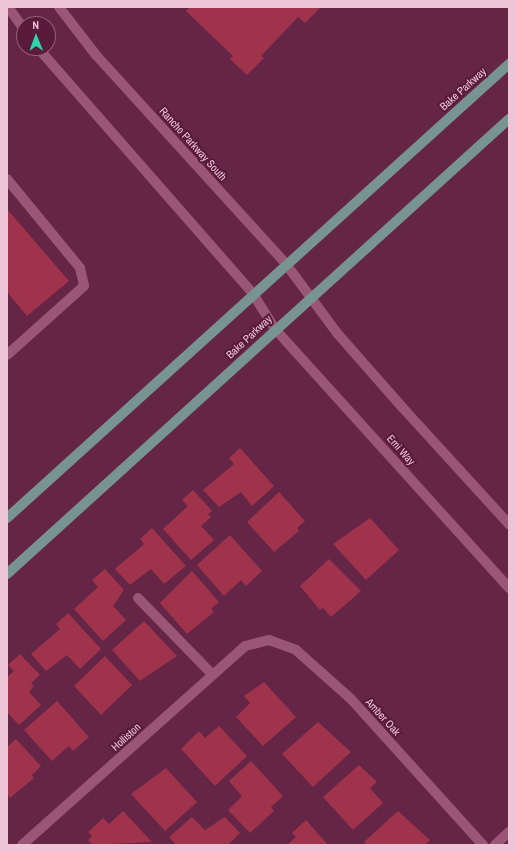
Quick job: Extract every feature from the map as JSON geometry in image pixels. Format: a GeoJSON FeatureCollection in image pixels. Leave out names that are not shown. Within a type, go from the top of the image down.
{"type":"FeatureCollection","features":[{"type":"Feature","properties":{"kind":"main road","name":"Bake Parkway"},"geometry":{"type":"LineString","coordinates":[[7,518],[286,264],[509,64]]}},
{"type":"Feature","properties":{"kind":"main road","name":"Bake Parkway"},"geometry":{"type":"LineString","coordinates":[[7,574],[311,296],[509,119]]}},
{"type":"Feature","properties":{"kind":"street"},"geometry":{"type":"LineString","coordinates":[[8,7],[16,18]]}},
{"type":"Feature","properties":{"kind":"street","name":"Rancho Parkway South"},"geometry":{"type":"LineString","coordinates":[[59,7],[96,55],[286,264],[311,296]]}},
{"type":"Feature","properties":{"kind":"street"},"geometry":{"type":"LineString","coordinates":[[45,56],[253,294],[275,329]]}},
{"type":"Feature","properties":{"kind":"street"},"geometry":{"type":"LineString","coordinates":[[7,179],[80,268],[84,286],[7,355]]}},
{"type":"Feature","properties":{"kind":"street"},"geometry":{"type":"LineString","coordinates":[[311,296],[337,333],[509,524]]}},
{"type":"Feature","properties":{"kind":"street","name":"Emi Way"},"geometry":{"type":"LineString","coordinates":[[275,329],[509,588]]}},
{"type":"Feature","properties":{"kind":"street"},"geometry":{"type":"LineString","coordinates":[[138,598],[213,675]]}},
{"type":"Feature","properties":{"kind":"street","name":"Amber Oak"},"geometry":{"type":"LineString","coordinates":[[245,646],[269,640],[296,650],[351,699],[483,845]]}},
{"type":"Feature","properties":{"kind":"street","name":"Holliston"},"geometry":{"type":"LineString","coordinates":[[22,845],[245,646]]}},
{"type":"Feature","properties":{"kind":"street"},"geometry":{"type":"LineString","coordinates":[[495,845],[509,832]]}},
{"type":"Feature","properties":{"kind":"building"},"geometry":{"type":"Polygon","coordinates":[[[190,7],[321,7],[305,23],[298,17],[261,56],[264,58],[247,75],[230,59],[233,56],[186,11],[190,7]]]}},
{"type":"Feature","properties":{"kind":"building"},"geometry":{"type":"Polygon","coordinates":[[[7,209],[69,281],[27,316],[7,292],[7,209]]]}},
{"type":"Feature","properties":{"kind":"building"},"geometry":{"type":"Polygon","coordinates":[[[240,448],[274,486],[252,506],[241,492],[219,507],[203,490],[234,464],[229,458],[240,448]]]}},
{"type":"Feature","properties":{"kind":"building"},"geometry":{"type":"Polygon","coordinates":[[[193,490],[212,511],[208,514],[211,517],[201,526],[214,540],[191,560],[163,529],[188,506],[182,500],[193,490]]]}},
{"type":"Feature","properties":{"kind":"building"},"geometry":{"type":"Polygon","coordinates":[[[279,492],[305,521],[297,528],[299,531],[274,552],[247,522],[279,492]]]}},
{"type":"Feature","properties":{"kind":"building"},"geometry":{"type":"Polygon","coordinates":[[[370,518],[399,550],[366,580],[333,544],[370,518]]]}},
{"type":"Feature","properties":{"kind":"building"},"geometry":{"type":"Polygon","coordinates":[[[152,528],[186,566],[164,584],[151,569],[130,585],[115,569],[144,544],[140,539],[152,528]]]}},
{"type":"Feature","properties":{"kind":"building"},"geometry":{"type":"Polygon","coordinates":[[[230,535],[262,571],[246,586],[241,580],[224,596],[197,565],[230,535]]]}},
{"type":"Feature","properties":{"kind":"building"},"geometry":{"type":"Polygon","coordinates":[[[329,559],[361,591],[331,617],[323,608],[320,610],[300,586],[329,559]]]}},
{"type":"Feature","properties":{"kind":"building"},"geometry":{"type":"Polygon","coordinates":[[[105,569],[124,590],[113,606],[126,620],[103,641],[74,609],[98,587],[92,580],[105,569]]]}},
{"type":"Feature","properties":{"kind":"building"},"geometry":{"type":"Polygon","coordinates":[[[192,571],[219,602],[211,609],[214,612],[187,634],[160,603],[192,571]]]}},
{"type":"Feature","properties":{"kind":"building"},"geometry":{"type":"Polygon","coordinates":[[[68,613],[101,649],[80,669],[67,655],[46,671],[31,654],[60,629],[56,624],[68,613]]]}},
{"type":"Feature","properties":{"kind":"building"},"geometry":{"type":"Polygon","coordinates":[[[144,621],[177,656],[140,681],[112,650],[144,621]]]}},
{"type":"Feature","properties":{"kind":"building"},"geometry":{"type":"Polygon","coordinates":[[[20,654],[40,675],[31,683],[34,686],[29,692],[41,705],[19,725],[7,712],[7,677],[14,671],[8,665],[20,654]]]}},
{"type":"Feature","properties":{"kind":"building"},"geometry":{"type":"Polygon","coordinates":[[[105,656],[132,685],[101,715],[74,686],[105,656]]]}},
{"type":"Feature","properties":{"kind":"building"},"geometry":{"type":"Polygon","coordinates":[[[264,682],[296,717],[263,746],[236,717],[250,703],[244,696],[264,682]]]}},
{"type":"Feature","properties":{"kind":"building"},"geometry":{"type":"Polygon","coordinates":[[[57,701],[89,737],[73,751],[69,746],[52,761],[24,730],[57,701]]]}},
{"type":"Feature","properties":{"kind":"building"},"geometry":{"type":"Polygon","coordinates":[[[318,722],[351,752],[313,787],[282,754],[318,722]]]}},
{"type":"Feature","properties":{"kind":"building"},"geometry":{"type":"Polygon","coordinates":[[[219,726],[247,756],[215,786],[181,749],[199,731],[205,738],[219,726]]]}},
{"type":"Feature","properties":{"kind":"building"},"geometry":{"type":"Polygon","coordinates":[[[16,739],[41,766],[32,775],[34,778],[10,798],[7,794],[7,747],[16,739]]]}},
{"type":"Feature","properties":{"kind":"building"},"geometry":{"type":"Polygon","coordinates":[[[251,761],[283,796],[271,807],[274,811],[250,833],[228,810],[242,796],[229,781],[251,761]]]}},
{"type":"Feature","properties":{"kind":"building"},"geometry":{"type":"Polygon","coordinates":[[[359,765],[377,782],[370,788],[383,803],[353,830],[323,797],[359,765]]]}},
{"type":"Feature","properties":{"kind":"building"},"geometry":{"type":"Polygon","coordinates":[[[166,768],[197,802],[165,831],[131,794],[166,768]]]}},
{"type":"Feature","properties":{"kind":"building"},"geometry":{"type":"Polygon","coordinates":[[[123,811],[152,842],[93,845],[88,840],[92,836],[88,832],[103,818],[109,824],[123,811]]]}},
{"type":"Feature","properties":{"kind":"building"},"geometry":{"type":"Polygon","coordinates":[[[398,811],[430,840],[425,845],[367,845],[364,842],[398,811]]]}},
{"type":"Feature","properties":{"kind":"building"},"geometry":{"type":"Polygon","coordinates":[[[192,817],[205,830],[225,817],[240,833],[228,845],[176,845],[169,837],[192,817]]]}},
{"type":"Feature","properties":{"kind":"building"},"geometry":{"type":"Polygon","coordinates":[[[306,820],[328,845],[287,845],[296,837],[292,833],[306,820]]]}}]}
